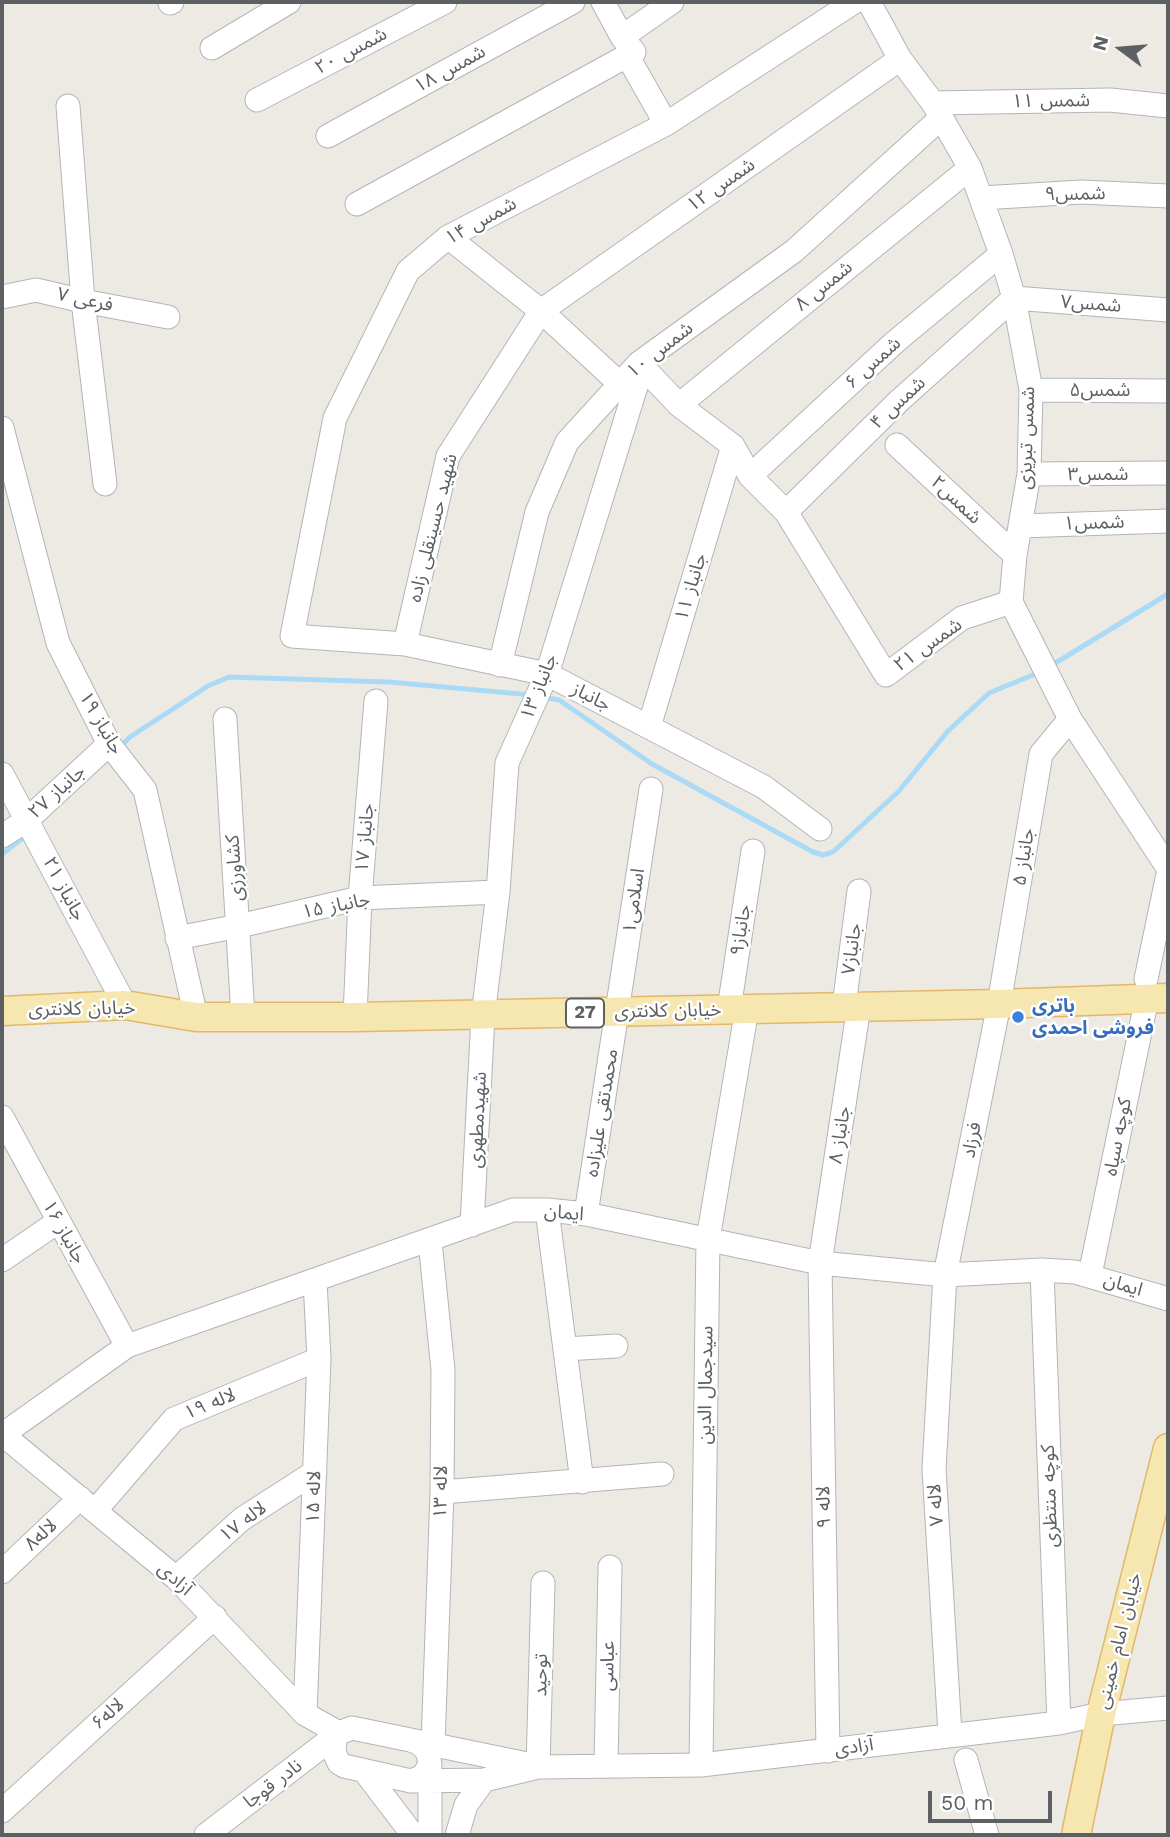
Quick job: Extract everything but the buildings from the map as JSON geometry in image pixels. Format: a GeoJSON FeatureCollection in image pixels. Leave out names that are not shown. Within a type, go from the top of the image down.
{"type":"FeatureCollection","features":[{"type":"Feature","properties":{"kind":"main road","name":"خیابان کلانتری"},"geometry":{"type":"LineString","coordinates":[[2,1011],[125,1005],[196,1017],[483,1016],[999,1004],[1154,992]]}},
{"type":"Feature","properties":{"kind":"main road","name":"خیابان امام خمینی"},"geometry":{"type":"LineString","coordinates":[[1076,1835],[1101,1714],[1162,1497],[1168,1448]]}},
{"type":"Feature","properties":{"kind":"street"},"geometry":{"type":"LineString","coordinates":[[212,48],[289,2]]}},
{"type":"Feature","properties":{"kind":"street","name":"شمس ۲۰"},"geometry":{"type":"LineString","coordinates":[[257,100],[444,2]]}},
{"type":"Feature","properties":{"kind":"street","name":"شمس ۱۸"},"geometry":{"type":"LineString","coordinates":[[328,136],[572,2]]}},
{"type":"Feature","properties":{"kind":"street"},"geometry":{"type":"LineString","coordinates":[[603,2],[666,124]]}},
{"type":"Feature","properties":{"kind":"street"},"geometry":{"type":"LineString","coordinates":[[357,204],[628,49],[673,2]]}},
{"type":"Feature","properties":{"kind":"street","name":"شمس ۱۴"},"geometry":{"type":"LineString","coordinates":[[292,636],[335,418],[408,271],[448,237],[666,124],[854,2]]}},
{"type":"Feature","properties":{"kind":"street","name":"شمس تبریزی"},"geometry":{"type":"LineString","coordinates":[[869,2],[900,59],[937,110],[970,168],[1014,298],[1031,390],[1029,474],[1015,555],[1011,602]]}},
{"type":"Feature","properties":{"kind":"street","name":"شمس ۱۲"},"geometry":{"type":"LineString","coordinates":[[541,311],[900,59]]}},
{"type":"Feature","properties":{"kind":"street","name":"شمس ۱۱"},"geometry":{"type":"LineString","coordinates":[[937,110],[1110,100],[1168,106]]}},
{"type":"Feature","properties":{"kind":"street"},"geometry":{"type":"LineString","coordinates":[[68,106],[83,301],[105,484]]}},
{"type":"Feature","properties":{"kind":"street","name":"شمس ۱۰"},"geometry":{"type":"LineString","coordinates":[[500,665],[537,512],[567,442],[619,383],[794,251],[937,110]]}},
{"type":"Feature","properties":{"kind":"street","name":"شمس ۸"},"geometry":{"type":"LineString","coordinates":[[679,405],[970,168]]}},
{"type":"Feature","properties":{"kind":"street","name":"شمس۹"},"geometry":{"type":"LineString","coordinates":[[982,198],[1081,192],[1168,196]]}},
{"type":"Feature","properties":{"kind":"street"},"geometry":{"type":"LineString","coordinates":[[448,237],[541,311],[619,383]]}},
{"type":"Feature","properties":{"kind":"street","name":"شمس ۶"},"geometry":{"type":"LineString","coordinates":[[750,476],[895,342],[1001,254]]}},
{"type":"Feature","properties":{"kind":"street","name":"فرعی ۷"},"geometry":{"type":"LineString","coordinates":[[2,297],[36,290],[168,317]]}},
{"type":"Feature","properties":{"kind":"street","name":"شمس۷"},"geometry":{"type":"LineString","coordinates":[[1014,298],[1168,310]]}},
{"type":"Feature","properties":{"kind":"street","name":"شمس ۴"},"geometry":{"type":"LineString","coordinates":[[786,512],[900,400],[1014,298]]}},
{"type":"Feature","properties":{"kind":"street","name":"شهید حسینقلی زاده"},"geometry":{"type":"LineString","coordinates":[[405,644],[447,456],[541,311]]}},
{"type":"Feature","properties":{"kind":"street"},"geometry":{"type":"LineString","coordinates":[[641,365],[679,405],[733,446],[750,476],[786,512]]}},
{"type":"Feature","properties":{"kind":"street","name":"جانباز ۱۳"},"geometry":{"type":"LineString","coordinates":[[483,1016],[498,892],[507,763],[547,674],[641,365]]}},
{"type":"Feature","properties":{"kind":"street","name":"شمس۵"},"geometry":{"type":"LineString","coordinates":[[1031,390],[1168,391]]}},
{"type":"Feature","properties":{"kind":"street","name":"جانباز ۱۹"},"geometry":{"type":"LineString","coordinates":[[2,428],[58,643],[109,744],[145,790],[196,1017]]}},
{"type":"Feature","properties":{"kind":"street","name":"شمس۲"},"geometry":{"type":"LineString","coordinates":[[897,445],[1015,555]]}},
{"type":"Feature","properties":{"kind":"street","name":"جانباز ۱۱"},"geometry":{"type":"LineString","coordinates":[[649,727],[733,446]]}},
{"type":"Feature","properties":{"kind":"street","name":"شمس۳"},"geometry":{"type":"LineString","coordinates":[[1029,474],[1168,473]]}},
{"type":"Feature","properties":{"kind":"street","name":"شمس ۲۱"},"geometry":{"type":"LineString","coordinates":[[786,512],[886,675],[962,618],[1011,602]]}},
{"type":"Feature","properties":{"kind":"street","name":"شمس۱"},"geometry":{"type":"LineString","coordinates":[[1020,526],[1168,521]]}},
{"type":"Feature","properties":{"kind":"street"},"geometry":{"type":"LineString","coordinates":[[1011,602],[1070,719],[1168,868]]}},
{"type":"Feature","properties":{"kind":"street","name":"جانباز"},"geometry":{"type":"LineString","coordinates":[[292,636],[405,644],[547,674],[764,787],[820,829]]}},
{"type":"Feature","properties":{"kind":"street","name":"جانباز ۱۷"},"geometry":{"type":"LineString","coordinates":[[355,1017],[360,898],[376,701]]}},
{"type":"Feature","properties":{"kind":"street","name":"کشاورزی"},"geometry":{"type":"LineString","coordinates":[[225,719],[243,1016]]}},
{"type":"Feature","properties":{"kind":"street","name":"جانباز ۵"},"geometry":{"type":"LineString","coordinates":[[999,1004],[1041,754],[1070,719]]}},
{"type":"Feature","properties":{"kind":"street","name":"جانباز ۲۷"},"geometry":{"type":"LineString","coordinates":[[2,836],[27,820],[109,744]]}},
{"type":"Feature","properties":{"kind":"street","name":"جانباز ۲۱"},"geometry":{"type":"LineString","coordinates":[[2,774],[125,1005]]}},
{"type":"Feature","properties":{"kind":"street","name":"اسلامی۱"},"geometry":{"type":"LineString","coordinates":[[618,1012],[651,789]]}},
{"type":"Feature","properties":{"kind":"street","name":"جانباز۹"},"geometry":{"type":"LineString","coordinates":[[738,1009],[753,851]]}},
{"type":"Feature","properties":{"kind":"street","name":"کوچه سپاه"},"geometry":{"type":"LineString","coordinates":[[1090,1275],[1154,992],[1168,874]]}},
{"type":"Feature","properties":{"kind":"street","name":"جانباز۷"},"geometry":{"type":"LineString","coordinates":[[852,1006],[859,891]]}},
{"type":"Feature","properties":{"kind":"street","name":"جانباز ۱۵"},"geometry":{"type":"LineString","coordinates":[[177,938],[360,898],[498,892]]}},
{"type":"Feature","properties":{"kind":"street","name":"فرزاد"},"geometry":{"type":"LineString","coordinates":[[945,1275],[999,1004]]}},
{"type":"Feature","properties":{"kind":"street","name":"جانباز ۸"},"geometry":{"type":"LineString","coordinates":[[820,1263],[852,1006]]}},
{"type":"Feature","properties":{"kind":"street","name":"سیدجمال الدین"},"geometry":{"type":"LineString","coordinates":[[701,1765],[708,1240],[738,1009]]}},
{"type":"Feature","properties":{"kind":"street","name":"محمدتقی علیزاده"},"geometry":{"type":"LineString","coordinates":[[586,1214],[618,1012]]}},
{"type":"Feature","properties":{"kind":"street","name":"شهیدمطهری"},"geometry":{"type":"LineString","coordinates":[[472,1224],[483,1016]]}},
{"type":"Feature","properties":{"kind":"street","name":"جانباز ۱۶"},"geometry":{"type":"LineString","coordinates":[[2,1117],[127,1346]]}},
{"type":"Feature","properties":{"kind":"street","name":"ایمان"},"geometry":{"type":"LineString","coordinates":[[2,1434],[127,1346],[513,1210],[586,1214],[820,1263],[945,1275],[1042,1270],[1076,1272],[1168,1299]]}},
{"type":"Feature","properties":{"kind":"street"},"geometry":{"type":"LineString","coordinates":[[547,1210],[582,1482]]}},
{"type":"Feature","properties":{"kind":"street"},"geometry":{"type":"LineString","coordinates":[[2,1260],[59,1221]]}},
{"type":"Feature","properties":{"kind":"street","name":"لاله ۱۳"},"geometry":{"type":"LineString","coordinates":[[430,1241],[443,1370],[442,1492],[423,1762],[430,1835]]}},
{"type":"Feature","properties":{"kind":"street","name":"لاله ۹"},"geometry":{"type":"LineString","coordinates":[[820,1263],[828,1751]]}},
{"type":"Feature","properties":{"kind":"street","name":"کوچه منتظری"},"geometry":{"type":"LineString","coordinates":[[1042,1270],[1059,1723]]}},
{"type":"Feature","properties":{"kind":"street","name":"لاله ۷"},"geometry":{"type":"LineString","coordinates":[[945,1275],[934,1469],[950,1734]]}},
{"type":"Feature","properties":{"kind":"street","name":"لاله ۱۵"},"geometry":{"type":"LineString","coordinates":[[305,1714],[319,1359],[315,1280]]}},
{"type":"Feature","properties":{"kind":"street"},"geometry":{"type":"LineString","coordinates":[[565,1349],[616,1346]]}},
{"type":"Feature","properties":{"kind":"street","name":"لاله ۱۹"},"geometry":{"type":"LineString","coordinates":[[88,1505],[174,1419],[319,1359]]}},
{"type":"Feature","properties":{"kind":"street","name":"آزادی"},"geometry":{"type":"LineString","coordinates":[[2,1434],[176,1578],[305,1714],[339,1733]]}},
{"type":"Feature","properties":{"kind":"street","name":"لاله ۱۷"},"geometry":{"type":"LineString","coordinates":[[176,1578],[242,1519],[315,1472]]}},
{"type":"Feature","properties":{"kind":"street"},"geometry":{"type":"LineString","coordinates":[[442,1492],[662,1474]]}},
{"type":"Feature","properties":{"kind":"street","name":"لاله۸"},"geometry":{"type":"LineString","coordinates":[[2,1572],[88,1505]]}},
{"type":"Feature","properties":{"kind":"street","name":"عباسی"},"geometry":{"type":"LineString","coordinates":[[606,1765],[610,1567]]}},
{"type":"Feature","properties":{"kind":"street","name":"توحید"},"geometry":{"type":"LineString","coordinates":[[538,1767],[543,1583]]}},
{"type":"Feature","properties":{"kind":"street","name":"لاله۶"},"geometry":{"type":"LineString","coordinates":[[2,1811],[215,1617]]}},
{"type":"Feature","properties":{"kind":"street","name":"آزادی"},"geometry":{"type":"LineString","coordinates":[[423,1762],[538,1767],[701,1765],[1059,1723],[1101,1714],[1168,1708]]}},
{"type":"Feature","properties":{"kind":"street"},"geometry":{"type":"LineString","coordinates":[[413,1835],[354,1769],[339,1763],[334,1752],[335,1739],[339,1733],[359,1728],[423,1762]]}},
{"type":"Feature","properties":{"kind":"street","name":"نادر قوجا"},"geometry":{"type":"LineString","coordinates":[[206,1835],[339,1733]]}},
{"type":"Feature","properties":{"kind":"street"},"geometry":{"type":"LineString","coordinates":[[966,1760],[987,1835]]}},
{"type":"Feature","properties":{"kind":"street"},"geometry":{"type":"LineString","coordinates":[[264,1791],[310,1770],[354,1769],[423,1762]]}},
{"type":"Feature","properties":{"kind":"street","name":"آزادی"},"geometry":{"type":"LineString","coordinates":[[423,1762],[484,1780],[538,1767]]}},
{"type":"Feature","properties":{"kind":"street"},"geometry":{"type":"LineString","coordinates":[[457,1835],[466,1805],[484,1780]]}},
{"type":"Feature","properties":{"kind":"waterway"},"geometry":{"type":"LineString","coordinates":[[1049,667],[1168,594]]}},
{"type":"Feature","properties":{"kind":"waterway"},"geometry":{"type":"LineString","coordinates":[[541,697],[559,700],[652,764],[823,855],[833,852],[898,792],[948,731],[989,693],[1040,672]]}},
{"type":"Feature","properties":{"kind":"waterway"},"geometry":{"type":"LineString","coordinates":[[119,748],[130,737],[208,686],[229,677],[389,682],[532,695]]}},
{"type":"Feature","properties":{"kind":"waterway"},"geometry":{"type":"LineString","coordinates":[[2,854],[28,834]]}},
{"type":"Feature","properties":{"kind":"place","name":"باتری فروشی احمدی"},"geometry":{"type":"Point","coordinates":[1018,1017]}}]}
